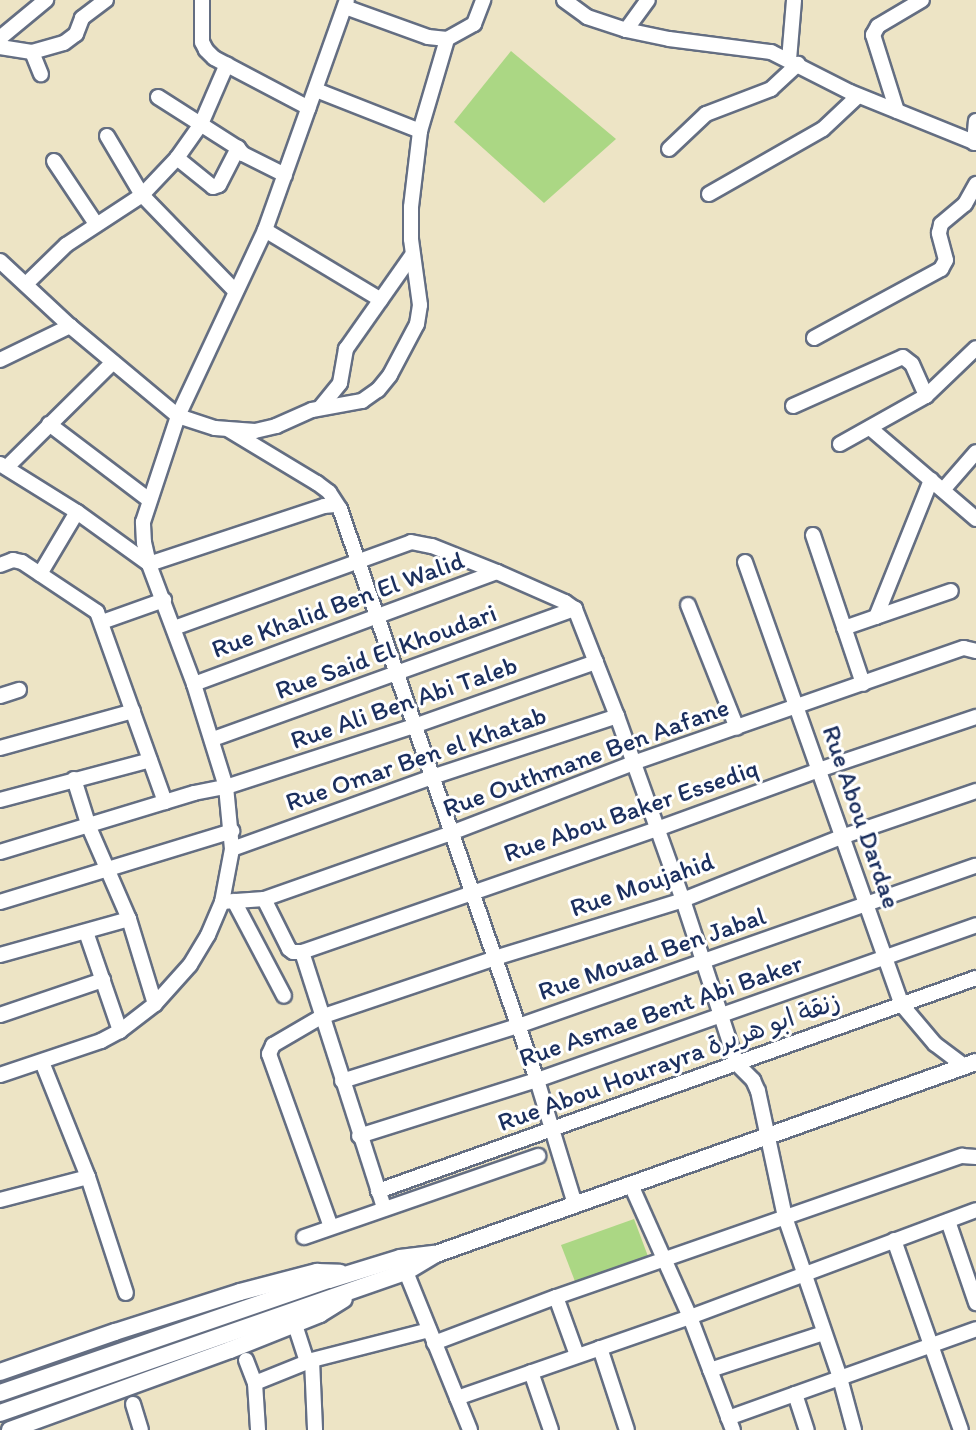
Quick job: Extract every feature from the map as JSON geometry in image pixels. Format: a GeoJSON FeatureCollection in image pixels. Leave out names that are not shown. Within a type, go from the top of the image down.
{"type":"FeatureCollection","features":[{"type":"Feature","properties":{"kind":"main road"},"geometry":{"type":"LineString","coordinates":[[0,1393],[351,1282],[406,1272],[436,1254],[970,1064]]}},
{"type":"Feature","properties":{"kind":"main road"},"geometry":{"type":"LineString","coordinates":[[0,1413],[351,1282],[407,1257],[436,1254]]}},
{"type":"Feature","properties":{"kind":"main road"},"geometry":{"type":"LineString","coordinates":[[0,1372],[240,1292],[317,1272],[351,1282]]}},
{"type":"Feature","properties":{"kind":"main road"},"geometry":{"type":"LineString","coordinates":[[10,1430],[153,1379],[310,1318],[339,1303],[351,1282]]}},
{"type":"Feature","properties":{"kind":"street"},"geometry":{"type":"LineString","coordinates":[[0,38],[46,0]]}},
{"type":"Feature","properties":{"kind":"street"},"geometry":{"type":"LineString","coordinates":[[0,47],[32,52],[64,43],[76,34],[82,18],[106,0]]}},
{"type":"Feature","properties":{"kind":"street"},"geometry":{"type":"LineString","coordinates":[[202,0],[202,42],[214,57],[309,108]]}},
{"type":"Feature","properties":{"kind":"street"},"geometry":{"type":"LineString","coordinates":[[0,1075],[82,1049],[120,1031],[155,1004],[190,965],[228,902],[232,831],[226,787],[195,684],[149,564],[143,533],[148,500],[178,416],[265,230],[346,4],[428,37],[447,39],[474,24],[483,0]]}},
{"type":"Feature","properties":{"kind":"street"},"geometry":{"type":"LineString","coordinates":[[564,0],[587,17],[626,30],[669,39],[752,48],[793,62],[858,96],[975,143],[976,121]]}},
{"type":"Feature","properties":{"kind":"street"},"geometry":{"type":"LineString","coordinates":[[626,30],[648,0]]}},
{"type":"Feature","properties":{"kind":"street"},"geometry":{"type":"LineString","coordinates":[[669,149],[706,114],[771,89],[793,62],[794,0]]}},
{"type":"Feature","properties":{"kind":"street"},"geometry":{"type":"LineString","coordinates":[[897,111],[873,35],[878,26],[922,0]]}},
{"type":"Feature","properties":{"kind":"street"},"geometry":{"type":"LineString","coordinates":[[229,430],[266,429],[320,408],[344,406],[362,401],[378,390],[390,375],[414,332],[419,316],[419,294],[412,255],[411,207],[420,131],[447,39]]}},
{"type":"Feature","properties":{"kind":"street"},"geometry":{"type":"LineString","coordinates":[[32,52],[41,74]]}},
{"type":"Feature","properties":{"kind":"street"},"geometry":{"type":"LineString","coordinates":[[26,284],[66,245],[142,195],[177,158],[201,124],[227,64]]}},
{"type":"Feature","properties":{"kind":"street"},"geometry":{"type":"LineString","coordinates":[[316,90],[420,131]]}},
{"type":"Feature","properties":{"kind":"street"},"geometry":{"type":"LineString","coordinates":[[709,194],[823,129],[858,96]]}},
{"type":"Feature","properties":{"kind":"street"},"geometry":{"type":"LineString","coordinates":[[158,97],[238,148],[243,154],[285,175]]}},
{"type":"Feature","properties":{"kind":"street"},"geometry":{"type":"LineString","coordinates":[[107,136],[142,195],[235,291]]}},
{"type":"Feature","properties":{"kind":"street"},"geometry":{"type":"LineString","coordinates":[[177,158],[213,186],[219,185],[238,148]]}},
{"type":"Feature","properties":{"kind":"street"},"geometry":{"type":"LineString","coordinates":[[54,161],[96,224]]}},
{"type":"Feature","properties":{"kind":"street"},"geometry":{"type":"LineString","coordinates":[[814,338],[942,269],[945,260],[939,233],[941,224],[965,204],[976,184]]}},
{"type":"Feature","properties":{"kind":"street"},"geometry":{"type":"LineString","coordinates":[[265,230],[381,300]]}},
{"type":"Feature","properties":{"kind":"street"},"geometry":{"type":"LineString","coordinates":[[320,408],[339,383],[346,349],[412,255]]}},
{"type":"Feature","properties":{"kind":"street"},"geometry":{"type":"LineString","coordinates":[[2,267],[26,284],[70,326],[178,416],[229,430],[318,483],[328,492],[340,509],[356,562],[537,1080],[575,1204]]}},
{"type":"Feature","properties":{"kind":"street"},"geometry":{"type":"LineString","coordinates":[[0,360],[70,326]]}},
{"type":"Feature","properties":{"kind":"street"},"geometry":{"type":"LineString","coordinates":[[840,444],[926,396],[976,348]]}},
{"type":"Feature","properties":{"kind":"street"},"geometry":{"type":"LineString","coordinates":[[793,406],[903,357],[912,364],[926,396]]}},
{"type":"Feature","properties":{"kind":"street"},"geometry":{"type":"LineString","coordinates":[[112,362],[4,465],[77,512],[149,564]]}},
{"type":"Feature","properties":{"kind":"street"},"geometry":{"type":"LineString","coordinates":[[49,424],[148,500]]}},
{"type":"Feature","properties":{"kind":"street"},"geometry":{"type":"LineString","coordinates":[[870,428],[976,519]]}},
{"type":"Feature","properties":{"kind":"street"},"geometry":{"type":"LineString","coordinates":[[943,490],[976,452]]}},
{"type":"Feature","properties":{"kind":"street"},"geometry":{"type":"LineString","coordinates":[[876,618],[931,480]]}},
{"type":"Feature","properties":{"kind":"street"},"geometry":{"type":"LineString","coordinates":[[149,564],[324,506],[335,505]]}},
{"type":"Feature","properties":{"kind":"street"},"geometry":{"type":"LineString","coordinates":[[40,574],[77,512]]}},
{"type":"Feature","properties":{"kind":"street"},"geometry":{"type":"LineString","coordinates":[[813,535],[863,684]]}},
{"type":"Feature","properties":{"kind":"street"},"geometry":{"type":"LineString","coordinates":[[174,628],[402,544],[420,543],[497,572],[566,602],[575,609],[617,716],[683,900],[737,1064],[753,1080],[758,1091],[785,1217],[840,1378],[854,1430]]}},
{"type":"Feature","properties":{"kind":"street"},"geometry":{"type":"LineString","coordinates":[[0,565],[19,560],[91,606],[102,622],[165,802]]}},
{"type":"Feature","properties":{"kind":"street","name":"Rue Abou Dardae"},"geometry":{"type":"LineString","coordinates":[[745,562],[902,1005],[935,1044],[970,1064]]}},
{"type":"Feature","properties":{"kind":"street","name":"Rue Khalid Ben El Walid"},"geometry":{"type":"LineString","coordinates":[[195,684],[497,572]]}},
{"type":"Feature","properties":{"kind":"street"},"geometry":{"type":"LineString","coordinates":[[844,628],[951,591]]}},
{"type":"Feature","properties":{"kind":"street"},"geometry":{"type":"LineString","coordinates":[[102,622],[164,600]]}},
{"type":"Feature","properties":{"kind":"street"},"geometry":{"type":"LineString","coordinates":[[688,604],[737,728]]}},
{"type":"Feature","properties":{"kind":"street","name":"Rue Said El Khoudari"},"geometry":{"type":"LineString","coordinates":[[213,739],[575,609]]}},
{"type":"Feature","properties":{"kind":"street","name":"Rue Outhmane Ben Aafane"},"geometry":{"type":"LineString","coordinates":[[228,902],[264,899],[451,833],[633,763],[970,650]]}},
{"type":"Feature","properties":{"kind":"street","name":"Rue Ali Ben Abi Taleb"},"geometry":{"type":"LineString","coordinates":[[0,852],[89,827],[165,802],[226,787],[414,726],[596,662]]}},
{"type":"Feature","properties":{"kind":"street"},"geometry":{"type":"LineString","coordinates":[[0,696],[19,690]]}},
{"type":"Feature","properties":{"kind":"street"},"geometry":{"type":"LineString","coordinates":[[0,748],[133,711]]}},
{"type":"Feature","properties":{"kind":"street","name":"Rue Omar Ben el Khatab"},"geometry":{"type":"LineString","coordinates":[[232,849],[432,777],[617,716]]}},
{"type":"Feature","properties":{"kind":"street","name":"Rue Abou Baker Essediq"},"geometry":{"type":"LineString","coordinates":[[302,952],[976,717]]}},
{"type":"Feature","properties":{"kind":"street"},"geometry":{"type":"LineString","coordinates":[[0,800],[150,760]]}},
{"type":"Feature","properties":{"kind":"street"},"geometry":{"type":"LineString","coordinates":[[74,779],[89,827],[129,919],[155,1004]]}},
{"type":"Feature","properties":{"kind":"street","name":"Rue Moujahid"},"geometry":{"type":"LineString","coordinates":[[332,1227],[269,1051],[273,1045],[321,1017],[495,958],[683,900],[842,837],[976,791]]}},
{"type":"Feature","properties":{"kind":"street"},"geometry":{"type":"LineString","coordinates":[[0,902],[232,831]]}},
{"type":"Feature","properties":{"kind":"street","name":"Rue Mouad Ben Jabal"},"geometry":{"type":"LineString","coordinates":[[342,1081],[518,1026],[704,963],[976,866]]}},
{"type":"Feature","properties":{"kind":"street"},"geometry":{"type":"LineString","coordinates":[[264,899],[289,949],[302,952],[359,1136],[384,1208]]}},
{"type":"Feature","properties":{"kind":"street"},"geometry":{"type":"LineString","coordinates":[[228,902],[284,996]]}},
{"type":"Feature","properties":{"kind":"street"},"geometry":{"type":"LineString","coordinates":[[0,955],[129,919]]}},
{"type":"Feature","properties":{"kind":"street","name":"Rue Asmae Bent Abi Baker"},"geometry":{"type":"LineString","coordinates":[[359,1136],[537,1080],[976,925]]}},
{"type":"Feature","properties":{"kind":"street"},"geometry":{"type":"LineString","coordinates":[[86,932],[120,1031]]}},
{"type":"Feature","properties":{"kind":"street","name":"Rue Abou Hourayra زنقة ابو هريرة"},"geometry":{"type":"LineString","coordinates":[[378,1191],[976,978]]}},
{"type":"Feature","properties":{"kind":"street"},"geometry":{"type":"LineString","coordinates":[[0,1015],[102,980]]}},
{"type":"Feature","properties":{"kind":"street"},"geometry":{"type":"LineString","coordinates":[[42,1062],[88,1177],[126,1293]]}},
{"type":"Feature","properties":{"kind":"street"},"geometry":{"type":"LineString","coordinates":[[304,1237],[538,1156]]}},
{"type":"Feature","properties":{"kind":"street"},"geometry":{"type":"LineString","coordinates":[[434,1343],[556,1297],[962,1156],[976,1157]]}},
{"type":"Feature","properties":{"kind":"street"},"geometry":{"type":"LineString","coordinates":[[0,1200],[88,1177]]}},
{"type":"Feature","properties":{"kind":"street"},"geometry":{"type":"LineString","coordinates":[[631,1185],[690,1317],[730,1424],[795,1394],[976,1329]]}},
{"type":"Feature","properties":{"kind":"street"},"geometry":{"type":"LineString","coordinates":[[457,1398],[690,1317],[976,1210]]}},
{"type":"Feature","properties":{"kind":"street"},"geometry":{"type":"LineString","coordinates":[[948,1221],[976,1303]]}},
{"type":"Feature","properties":{"kind":"street"},"geometry":{"type":"LineString","coordinates":[[894,1240],[961,1430]]}},
{"type":"Feature","properties":{"kind":"street"},"geometry":{"type":"LineString","coordinates":[[406,1272],[470,1430]]}},
{"type":"Feature","properties":{"kind":"street"},"geometry":{"type":"LineString","coordinates":[[556,1297],[577,1355]]}},
{"type":"Feature","properties":{"kind":"street"},"geometry":{"type":"LineString","coordinates":[[255,1383],[309,1361],[429,1329]]}},
{"type":"Feature","properties":{"kind":"street"},"geometry":{"type":"LineString","coordinates":[[297,1331],[309,1361],[315,1430]]}},
{"type":"Feature","properties":{"kind":"street"},"geometry":{"type":"LineString","coordinates":[[710,1370],[824,1333]]}},
{"type":"Feature","properties":{"kind":"street"},"geometry":{"type":"LineString","coordinates":[[600,1348],[627,1430]]}},
{"type":"Feature","properties":{"kind":"street"},"geometry":{"type":"LineString","coordinates":[[246,1360],[255,1383],[258,1430]]}},
{"type":"Feature","properties":{"kind":"street"},"geometry":{"type":"LineString","coordinates":[[531,1372],[551,1430]]}},
{"type":"Feature","properties":{"kind":"street"},"geometry":{"type":"LineString","coordinates":[[795,1394],[807,1430]]}},
{"type":"Feature","properties":{"kind":"street"},"geometry":{"type":"LineString","coordinates":[[133,1404],[141,1430]]}},
{"type":"Feature","properties":{"kind":"green space"},"geometry":{"type":"Polygon","coordinates":[[[511,51],[616,139],[544,203],[454,122],[511,51]]]}},
{"type":"Feature","properties":{"kind":"green space"},"geometry":{"type":"Polygon","coordinates":[[[634,1219],[649,1259],[576,1284],[561,1245],[634,1219]]]}}]}
